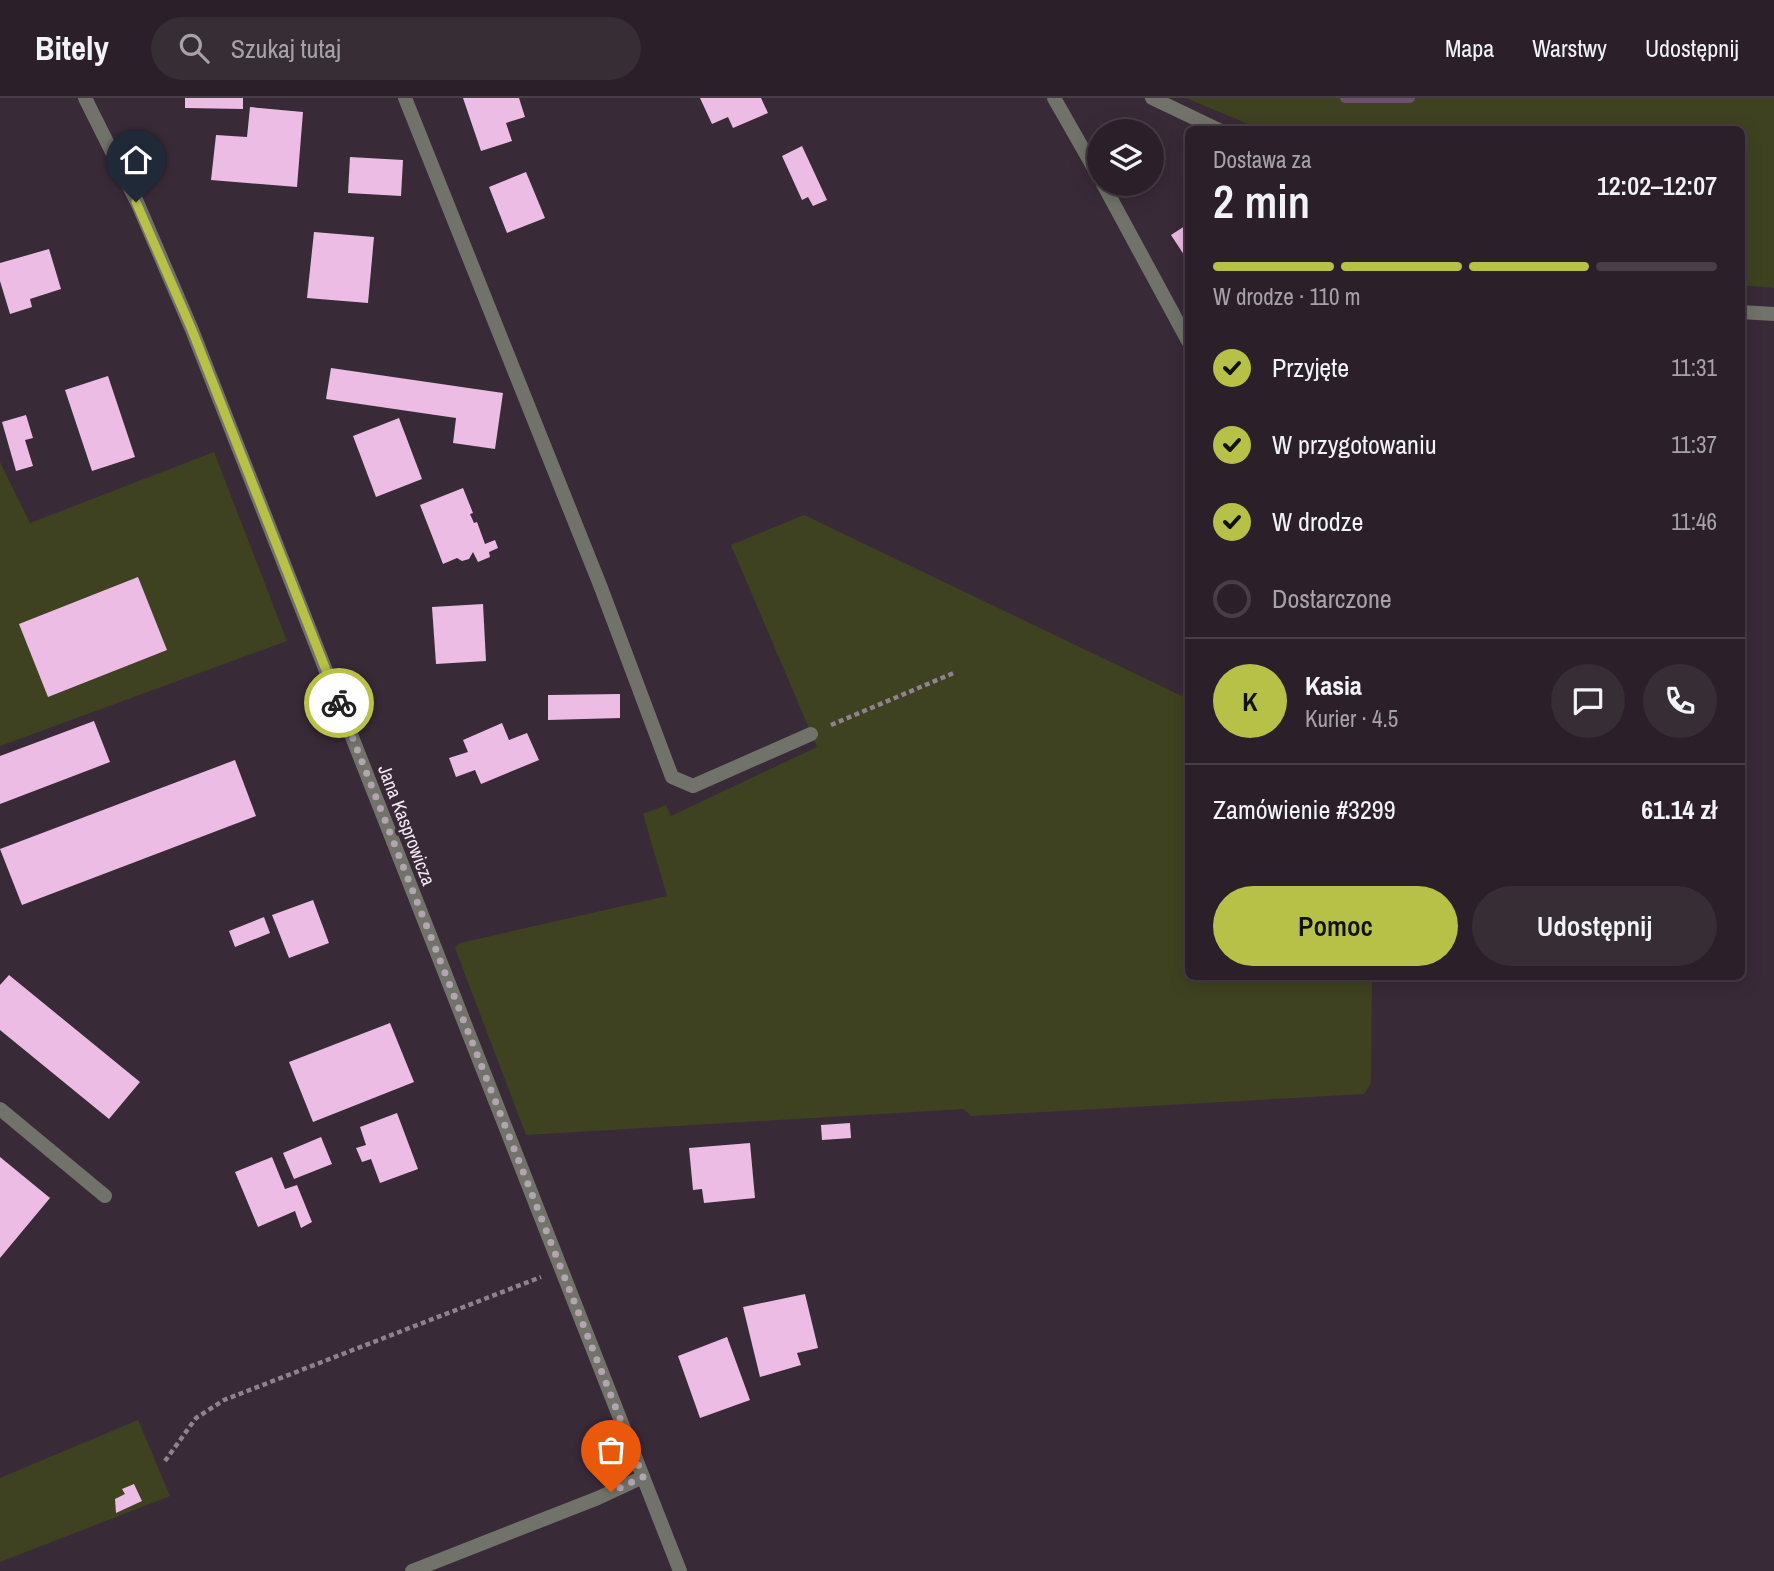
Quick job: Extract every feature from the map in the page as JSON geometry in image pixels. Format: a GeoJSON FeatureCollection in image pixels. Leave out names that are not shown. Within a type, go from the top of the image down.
{"type":"FeatureCollection","features":[{"type":"Feature","properties":{"kind":"street","name":"Jana Kasprowicza"},"geometry":{"type":"LineString","coordinates":[[85,98],[136,202],[192,330],[680,1571]]}},
{"type":"Feature","properties":{"kind":"street"},"geometry":{"type":"LineString","coordinates":[[405,98],[600,585],[672,777],[693,786],[811,734]]}},
{"type":"Feature","properties":{"kind":"street"},"geometry":{"type":"LineString","coordinates":[[1054,98],[1087,156]]}},
{"type":"Feature","properties":{"kind":"street"},"geometry":{"type":"LineString","coordinates":[[1152,98],[1211,126]]}},
{"type":"Feature","properties":{"kind":"street"},"geometry":{"type":"LineString","coordinates":[[1109,196],[1185,335]]}},
{"type":"Feature","properties":{"kind":"street"},"geometry":{"type":"LineString","coordinates":[[1745,312],[1774,314]]}},
{"type":"Feature","properties":{"kind":"street"},"geometry":{"type":"LineString","coordinates":[[0,1109],[105,1196]]}},
{"type":"Feature","properties":{"kind":"street"},"geometry":{"type":"LineString","coordinates":[[412,1571],[597,1498],[643,1477]]}},
{"type":"Feature","properties":{"kind":"path"},"geometry":{"type":"LineString","coordinates":[[811,734],[854,713],[956,672]]}},
{"type":"Feature","properties":{"kind":"path"},"geometry":{"type":"LineString","coordinates":[[165,1461],[196,1418],[224,1401],[561,1269]]}},
{"type":"Feature","properties":{"kind":"green space"},"geometry":{"type":"Polygon","coordinates":[[[1186,98],[1774,98],[1774,288],[1745,285],[1745,126],[1253,126],[1186,98]]]}},
{"type":"Feature","properties":{"kind":"green space"},"geometry":{"type":"Polygon","coordinates":[[[214,452],[287,641],[0,746],[0,462],[30,523],[214,452]]]}},
{"type":"Feature","properties":{"kind":"green space"},"geometry":{"type":"Polygon","coordinates":[[[804,515],[1185,698],[1185,980],[1372,980],[1371,1083],[1364,1094],[971,1116],[964,1109],[526,1135],[455,948],[460,943],[667,896],[643,814],[666,805],[671,816],[817,747],[731,545],[804,515]]]}},
{"type":"Feature","properties":{"kind":"green space"},"geometry":{"type":"Polygon","coordinates":[[[138,1420],[170,1496],[0,1562],[0,1478],[138,1420]]]}},
{"type":"Feature","properties":{"kind":"building"},"geometry":{"type":"Polygon","coordinates":[[[185,98],[243,98],[243,109],[185,108],[185,98]]]}},
{"type":"Feature","properties":{"kind":"building"},"geometry":{"type":"Polygon","coordinates":[[[463,98],[519,98],[525,117],[506,123],[512,141],[481,151],[463,98]]]}},
{"type":"Feature","properties":{"kind":"building"},"geometry":{"type":"Polygon","coordinates":[[[700,98],[761,98],[768,113],[733,128],[728,117],[712,124],[700,98]]]}},
{"type":"Feature","properties":{"kind":"building"},"geometry":{"type":"Polygon","coordinates":[[[250,107],[303,112],[297,187],[211,180],[216,135],[247,137],[250,107]]]}},
{"type":"Feature","properties":{"kind":"building"},"geometry":{"type":"Polygon","coordinates":[[[802,146],[827,200],[813,206],[808,197],[802,200],[782,156],[802,146]]]}},
{"type":"Feature","properties":{"kind":"building"},"geometry":{"type":"Polygon","coordinates":[[[350,157],[403,160],[401,196],[348,193],[350,157]]]}},
{"type":"Feature","properties":{"kind":"building"},"geometry":{"type":"Polygon","coordinates":[[[526,172],[545,218],[507,233],[489,187],[526,172]]]}},
{"type":"Feature","properties":{"kind":"building"},"geometry":{"type":"Polygon","coordinates":[[[1185,226],[1185,256],[1171,235],[1185,226]]]}},
{"type":"Feature","properties":{"kind":"building"},"geometry":{"type":"Polygon","coordinates":[[[314,232],[374,237],[368,303],[307,298],[314,232]]]}},
{"type":"Feature","properties":{"kind":"building"},"geometry":{"type":"Polygon","coordinates":[[[49,249],[61,289],[30,299],[32,307],[10,314],[0,281],[0,263],[49,249]]]}},
{"type":"Feature","properties":{"kind":"building"},"geometry":{"type":"Polygon","coordinates":[[[331,368],[503,393],[495,449],[453,443],[456,418],[326,399],[331,368]]]}},
{"type":"Feature","properties":{"kind":"building"},"geometry":{"type":"Polygon","coordinates":[[[108,376],[135,457],[92,471],[65,390],[108,376]]]}},
{"type":"Feature","properties":{"kind":"building"},"geometry":{"type":"Polygon","coordinates":[[[26,415],[33,438],[25,440],[33,466],[16,471],[2,422],[26,415]]]}},
{"type":"Feature","properties":{"kind":"building"},"geometry":{"type":"Polygon","coordinates":[[[399,418],[422,479],[376,497],[353,436],[399,418]]]}},
{"type":"Feature","properties":{"kind":"building"},"geometry":{"type":"Polygon","coordinates":[[[463,488],[473,513],[470,514],[474,523],[477,522],[485,544],[495,540],[498,548],[489,552],[490,557],[478,562],[473,552],[469,559],[462,561],[457,558],[443,564],[420,505],[463,488]]]}},
{"type":"Feature","properties":{"kind":"building"},"geometry":{"type":"Polygon","coordinates":[[[138,577],[167,650],[48,697],[19,624],[138,577]]]}},
{"type":"Feature","properties":{"kind":"building"},"geometry":{"type":"Polygon","coordinates":[[[483,604],[486,661],[436,664],[432,607],[483,604]]]}},
{"type":"Feature","properties":{"kind":"building"},"geometry":{"type":"Polygon","coordinates":[[[620,694],[620,718],[548,720],[548,695],[620,694]]]}},
{"type":"Feature","properties":{"kind":"building"},"geometry":{"type":"Polygon","coordinates":[[[94,721],[110,762],[0,804],[0,756],[94,721]]]}},
{"type":"Feature","properties":{"kind":"building"},"geometry":{"type":"Polygon","coordinates":[[[502,723],[509,740],[527,733],[539,760],[481,784],[475,770],[456,777],[449,758],[468,752],[463,740],[502,723]]]}},
{"type":"Feature","properties":{"kind":"building"},"geometry":{"type":"Polygon","coordinates":[[[235,760],[256,816],[22,905],[0,849],[235,760]]]}},
{"type":"Feature","properties":{"kind":"building"},"geometry":{"type":"Polygon","coordinates":[[[313,900],[329,943],[289,958],[272,915],[313,900]]]}},
{"type":"Feature","properties":{"kind":"building"},"geometry":{"type":"Polygon","coordinates":[[[264,917],[270,933],[235,947],[229,931],[264,917]]]}},
{"type":"Feature","properties":{"kind":"building"},"geometry":{"type":"Polygon","coordinates":[[[9,975],[140,1082],[109,1119],[0,1030],[0,985],[9,975]]]}},
{"type":"Feature","properties":{"kind":"building"},"geometry":{"type":"Polygon","coordinates":[[[390,1023],[414,1082],[313,1122],[289,1062],[390,1023]]]}},
{"type":"Feature","properties":{"kind":"building"},"geometry":{"type":"Polygon","coordinates":[[[397,1113],[418,1169],[380,1183],[371,1159],[362,1162],[356,1148],[366,1145],[360,1127],[397,1113]]]}},
{"type":"Feature","properties":{"kind":"building"},"geometry":{"type":"Polygon","coordinates":[[[850,1123],[851,1138],[822,1140],[821,1125],[850,1123]]]}},
{"type":"Feature","properties":{"kind":"building"},"geometry":{"type":"Polygon","coordinates":[[[321,1137],[332,1164],[294,1179],[283,1153],[321,1137]]]}},
{"type":"Feature","properties":{"kind":"building"},"geometry":{"type":"Polygon","coordinates":[[[750,1143],[755,1198],[704,1203],[702,1189],[693,1190],[689,1148],[750,1143]]]}},
{"type":"Feature","properties":{"kind":"building"},"geometry":{"type":"Polygon","coordinates":[[[0,1157],[50,1198],[0,1258],[0,1157]]]}},
{"type":"Feature","properties":{"kind":"building"},"geometry":{"type":"Polygon","coordinates":[[[272,1157],[285,1189],[297,1185],[312,1222],[301,1228],[295,1211],[258,1227],[235,1172],[272,1157]]]}},
{"type":"Feature","properties":{"kind":"building"},"geometry":{"type":"Polygon","coordinates":[[[805,1294],[818,1348],[797,1353],[801,1365],[760,1377],[743,1307],[805,1294]]]}},
{"type":"Feature","properties":{"kind":"building"},"geometry":{"type":"Polygon","coordinates":[[[727,1337],[750,1400],[700,1418],[678,1356],[727,1337]]]}},
{"type":"Feature","properties":{"kind":"building"},"geometry":{"type":"Polygon","coordinates":[[[134,1484],[142,1501],[116,1513],[115,1499],[125,1494],[122,1489],[134,1484]]]}},
{"type":"Feature","properties":{"kind":"waterway"},"geometry":{"type":"LineString","coordinates":[[1345,98],[1410,98]]}},
{"type":"Feature","properties":{"kind":"way so far"},"geometry":{"type":"LineString","coordinates":[[339,703],[643,1477],[611,1492]]}},
{"type":"Feature","properties":{"kind":"route"},"geometry":{"type":"LineString","coordinates":[[136,202],[192,330],[339,703]]}}]}
